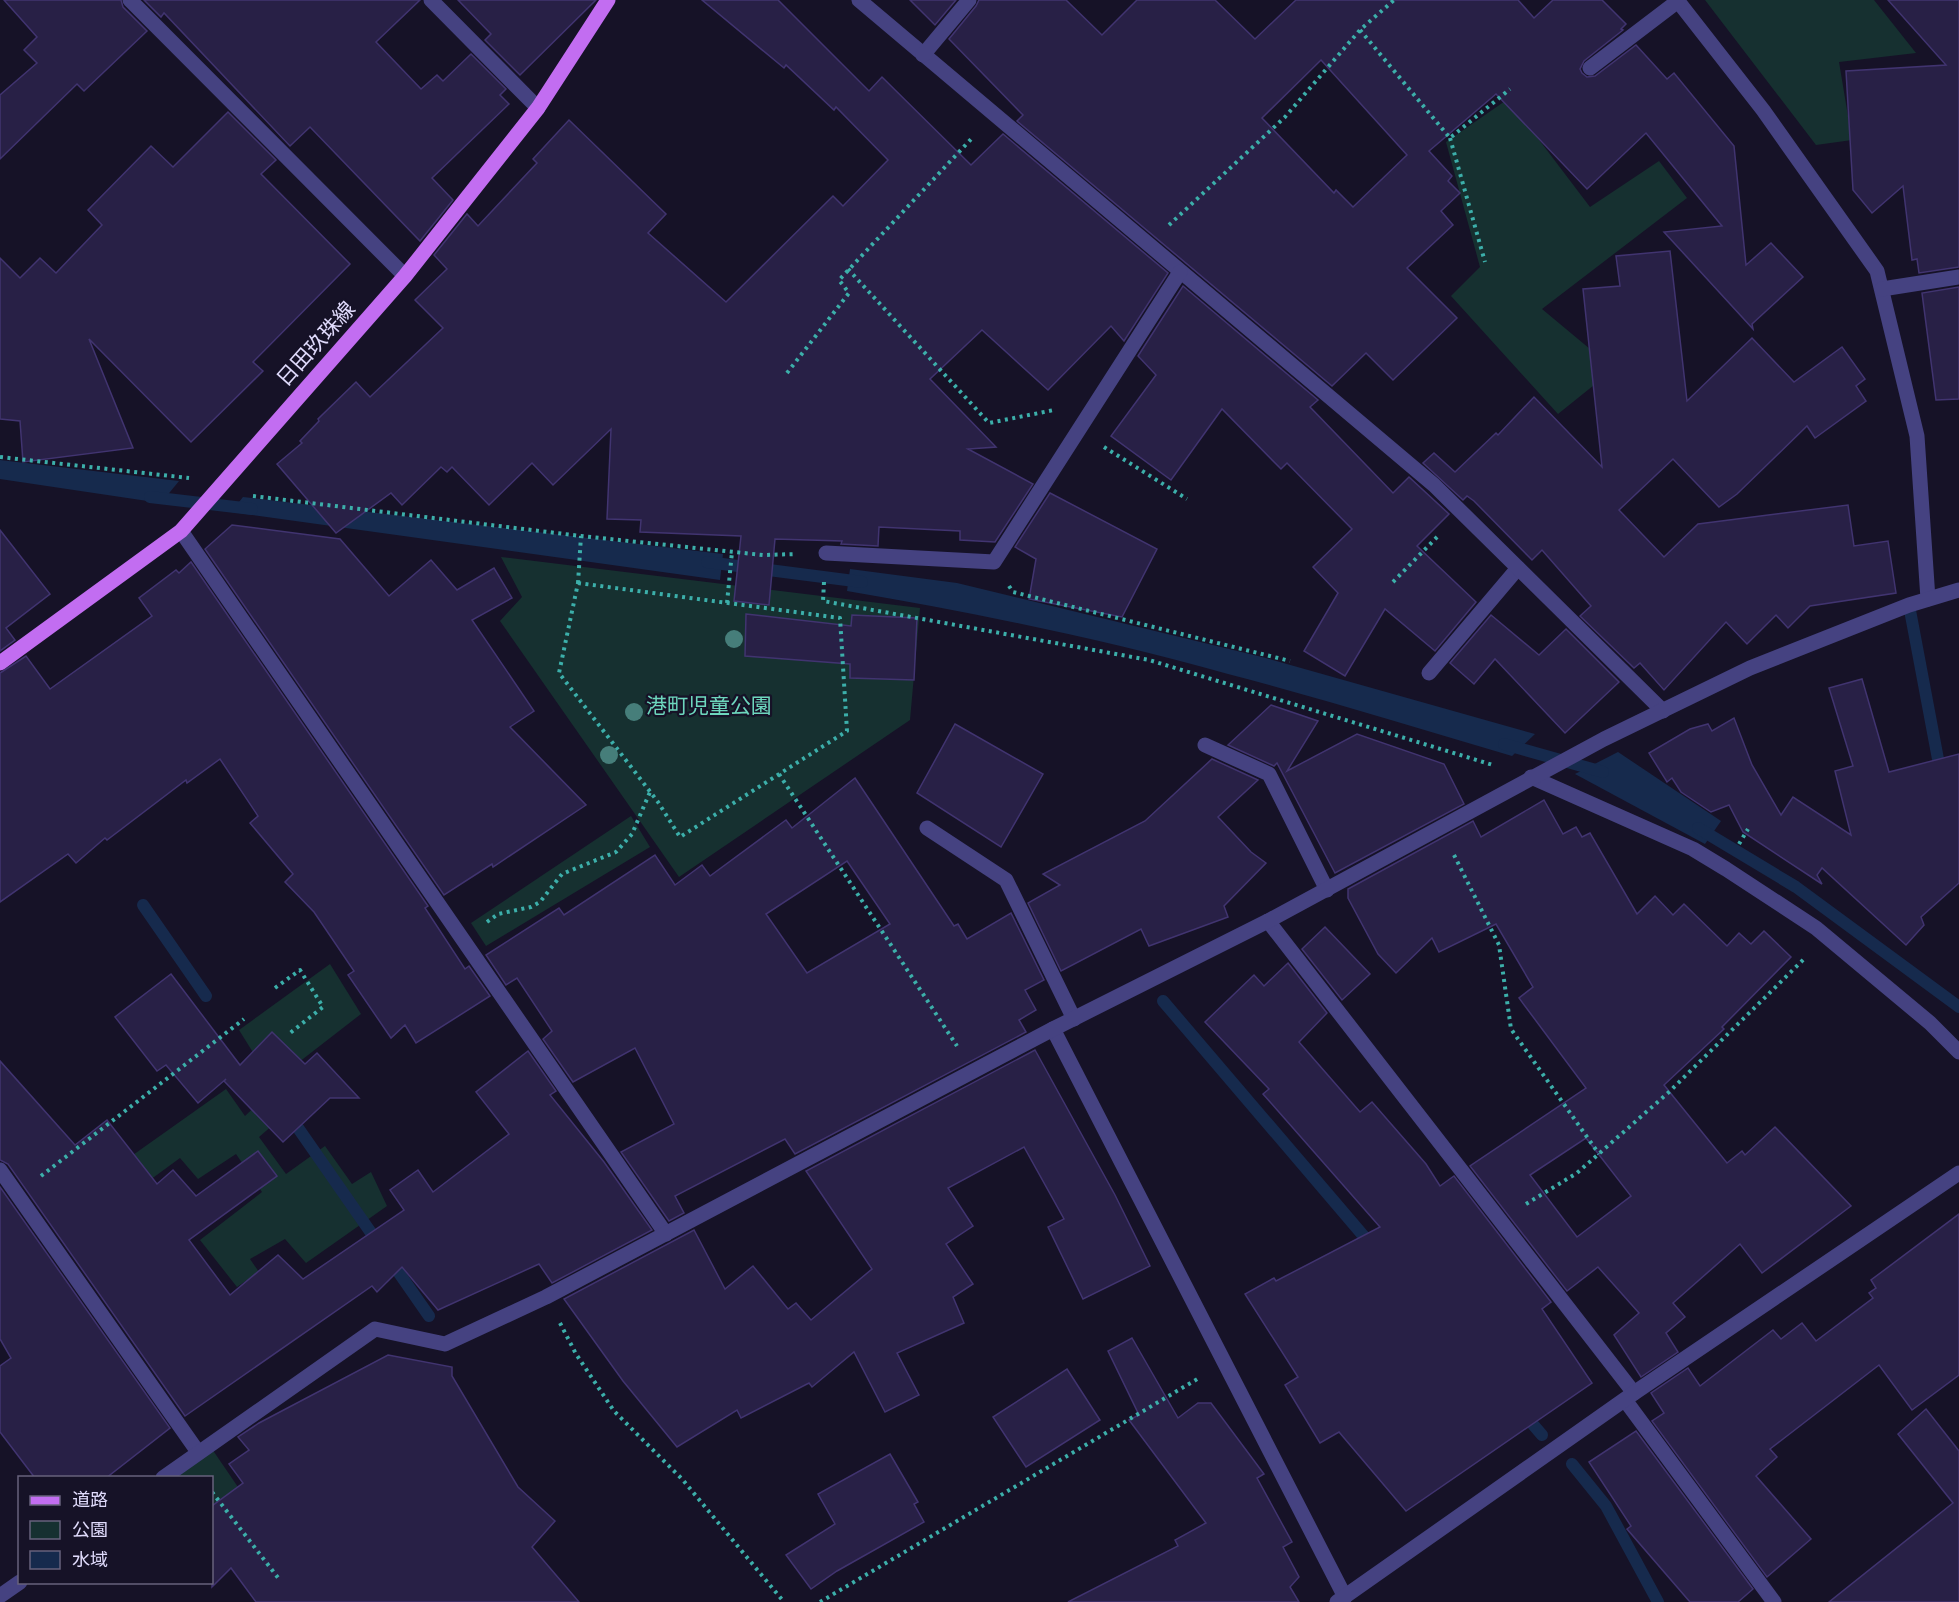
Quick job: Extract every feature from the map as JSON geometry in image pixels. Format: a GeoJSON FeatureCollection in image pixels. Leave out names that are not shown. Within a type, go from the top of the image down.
{"type":"FeatureCollection","features":[{"type":"Feature","properties":{"kind":"main road","name":"日田玖珠線"},"geometry":{"type":"LineString","coordinates":[[0,663],[180,531],[405,276],[538,108],[608,0]]}},
{"type":"Feature","properties":{"kind":"street"},"geometry":{"type":"LineString","coordinates":[[130,0],[405,276]]}},
{"type":"Feature","properties":{"kind":"street"},"geometry":{"type":"LineString","coordinates":[[430,0],[538,108]]}},
{"type":"Feature","properties":{"kind":"street"},"geometry":{"type":"LineString","coordinates":[[859,0],[1147,246],[1434,485],[1663,711]]}},
{"type":"Feature","properties":{"kind":"street"},"geometry":{"type":"LineString","coordinates":[[923,55],[969,0]]}},
{"type":"Feature","properties":{"kind":"street"},"geometry":{"type":"LineString","coordinates":[[1590,68],[1678,1],[1763,110],[1878,271],[1917,436],[1928,599]]}},
{"type":"Feature","properties":{"kind":"street"},"geometry":{"type":"LineString","coordinates":[[826,553],[994,562],[1180,272]]}},
{"type":"Feature","properties":{"kind":"street"},"geometry":{"type":"LineString","coordinates":[[1882,290],[1959,277]]}},
{"type":"Feature","properties":{"kind":"street"},"geometry":{"type":"LineString","coordinates":[[180,531],[666,1234]]}},
{"type":"Feature","properties":{"kind":"street"},"geometry":{"type":"LineString","coordinates":[[1429,673],[1518,568]]}},
{"type":"Feature","properties":{"kind":"street"},"geometry":{"type":"LineString","coordinates":[[166,1476],[375,1329],[445,1344],[546,1297],[1053,1029],[1327,890],[1604,739],[1750,668],[1928,599],[1959,590]]}},
{"type":"Feature","properties":{"kind":"street"},"geometry":{"type":"LineString","coordinates":[[1205,745],[1269,774],[1327,890]]}},
{"type":"Feature","properties":{"kind":"street"},"geometry":{"type":"LineString","coordinates":[[1531,777],[1694,849],[1827,936],[1930,1023],[1959,1052]]}},
{"type":"Feature","properties":{"kind":"street"},"geometry":{"type":"LineString","coordinates":[[927,828],[1006,880],[1074,1019]]}},
{"type":"Feature","properties":{"kind":"street"},"geometry":{"type":"LineString","coordinates":[[1268,921],[1499,1219],[1774,1602]]}},
{"type":"Feature","properties":{"kind":"street"},"geometry":{"type":"LineString","coordinates":[[1053,1029],[1224,1362],[1341,1599],[1629,1397],[1959,1173]]}},
{"type":"Feature","properties":{"kind":"street"},"geometry":{"type":"LineString","coordinates":[[0,1170],[198,1452]]}},
{"type":"Feature","properties":{"kind":"street"},"geometry":{"type":"LineString","coordinates":[[0,1596],[18,1583]]}},
{"type":"Feature","properties":{"kind":"path"},"geometry":{"type":"LineString","coordinates":[[1147,246],[1285,117],[1360,30],[1394,0]]}},
{"type":"Feature","properties":{"kind":"path"},"geometry":{"type":"LineString","coordinates":[[1360,30],[1450,138],[1485,262]]}},
{"type":"Feature","properties":{"kind":"path"},"geometry":{"type":"LineString","coordinates":[[1450,138],[1510,89]]}},
{"type":"Feature","properties":{"kind":"path"},"geometry":{"type":"LineString","coordinates":[[787,373],[849,293],[839,280],[993,116]]}},
{"type":"Feature","properties":{"kind":"path"},"geometry":{"type":"LineString","coordinates":[[848,269],[989,423],[1096,402]]}},
{"type":"Feature","properties":{"kind":"path"},"geometry":{"type":"LineString","coordinates":[[1078,430],[1187,499]]}},
{"type":"Feature","properties":{"kind":"path"},"geometry":{"type":"LineString","coordinates":[[0,456],[221,482],[243,494],[581,536],[763,555],[826,553]]}},
{"type":"Feature","properties":{"kind":"path"},"geometry":{"type":"LineString","coordinates":[[1394,582],[1462,511]]}},
{"type":"Feature","properties":{"kind":"path"},"geometry":{"type":"LineString","coordinates":[[578,584],[840,618],[847,731],[680,837],[650,792],[559,673],[578,584],[581,536]]}},
{"type":"Feature","properties":{"kind":"path"},"geometry":{"type":"LineString","coordinates":[[727,603],[732,552]]}},
{"type":"Feature","properties":{"kind":"path"},"geometry":{"type":"LineString","coordinates":[[994,562],[1013,592],[1290,661]]}},
{"type":"Feature","properties":{"kind":"path"},"geometry":{"type":"LineString","coordinates":[[823,601],[1149,660],[1531,777]]}},
{"type":"Feature","properties":{"kind":"path"},"geometry":{"type":"LineString","coordinates":[[778,774],[974,1072]]}},
{"type":"Feature","properties":{"kind":"path"},"geometry":{"type":"LineString","coordinates":[[466,944],[477,936],[485,923],[498,914],[531,907],[540,902],[562,874],[616,852],[632,834],[650,792]]}},
{"type":"Feature","properties":{"kind":"path"},"geometry":{"type":"LineString","coordinates":[[1440,827],[1499,945],[1511,1029],[1599,1154]]}},
{"type":"Feature","properties":{"kind":"path"},"geometry":{"type":"LineString","coordinates":[[1499,1219],[1577,1173],[1669,1092],[1827,936]]}},
{"type":"Feature","properties":{"kind":"path"},"geometry":{"type":"LineString","coordinates":[[275,988],[300,970],[323,1008],[290,1033]]}},
{"type":"Feature","properties":{"kind":"path"},"geometry":{"type":"LineString","coordinates":[[17,1194],[244,1019]]}},
{"type":"Feature","properties":{"kind":"path"},"geometry":{"type":"LineString","coordinates":[[546,1297],[576,1354],[614,1411],[682,1479],[784,1602]]}},
{"type":"Feature","properties":{"kind":"path"},"geometry":{"type":"LineString","coordinates":[[820,1602],[1224,1362]]}},
{"type":"Feature","properties":{"kind":"path"},"geometry":{"type":"LineString","coordinates":[[213,1493],[279,1579]]}},
{"type":"Feature","properties":{"kind":"green space"},"geometry":{"type":"Polygon","coordinates":[[[1705,0],[1874,0],[1916,53],[1839,62],[1852,140],[1816,145],[1705,0]]]}},
{"type":"Feature","properties":{"kind":"green space"},"geometry":{"type":"Polygon","coordinates":[[[1508,99],[1590,207],[1659,161],[1687,198],[1542,309],[1614,369],[1558,414],[1451,296],[1480,267],[1446,142],[1508,99]]]}},
{"type":"Feature","properties":{"kind":"green space","name":"港町児童公園"},"geometry":{"type":"Polygon","coordinates":[[[501,557],[920,608],[910,720],[679,877],[500,621],[522,597],[501,557]]]}},
{"type":"Feature","properties":{"kind":"green space"},"geometry":{"type":"Polygon","coordinates":[[[631,816],[650,847],[486,946],[471,923],[631,816]]]}},
{"type":"Feature","properties":{"kind":"green space"},"geometry":{"type":"Polygon","coordinates":[[[330,964],[361,1014],[272,1083],[239,1030],[330,964]]]}},
{"type":"Feature","properties":{"kind":"green space"},"geometry":{"type":"Polygon","coordinates":[[[281,1082],[295,1106],[259,1137],[286,1174],[325,1146],[352,1184],[371,1172],[387,1206],[306,1263],[285,1239],[250,1259],[259,1272],[237,1287],[200,1240],[262,1192],[236,1154],[198,1179],[180,1158],[135,1191],[116,1167],[226,1089],[245,1116],[281,1082]]]}},
{"type":"Feature","properties":{"kind":"green space"},"geometry":{"type":"Polygon","coordinates":[[[212,1449],[240,1490],[213,1511],[213,1476],[174,1476],[212,1449]]]}},
{"type":"Feature","properties":{"kind":"water"},"geometry":{"type":"Polygon","coordinates":[[[0,460],[179,481],[161,503],[0,479],[0,460]]]}},
{"type":"Feature","properties":{"kind":"water"},"geometry":{"type":"Polygon","coordinates":[[[243,497],[723,554],[720,580],[231,512],[243,497]]]}},
{"type":"Feature","properties":{"kind":"water"},"geometry":{"type":"Polygon","coordinates":[[[850,569],[957,583],[1262,657],[1535,734],[1512,756],[1299,693],[1134,649],[943,608],[847,591],[850,569]]]}},
{"type":"Feature","properties":{"kind":"water"},"geometry":{"type":"Polygon","coordinates":[[[1618,752],[1721,821],[1705,844],[1575,774],[1618,752]]]}},
{"type":"Feature","properties":{"kind":"building"},"geometry":{"type":"Polygon","coordinates":[[[4,0],[121,0],[123,7],[147,31],[84,91],[77,84],[0,159],[0,95],[37,63],[24,50],[37,37],[4,0]]]}},
{"type":"Feature","properties":{"kind":"building"},"geometry":{"type":"Polygon","coordinates":[[[144,0],[420,0],[376,42],[421,89],[437,75],[443,81],[471,54],[506,89],[500,95],[509,104],[432,178],[453,200],[420,241],[310,127],[290,146],[164,13],[161,17],[144,0]]]}},
{"type":"Feature","properties":{"kind":"building"},"geometry":{"type":"Polygon","coordinates":[[[458,0],[596,0],[520,75],[485,40],[491,34],[458,0]]]}},
{"type":"Feature","properties":{"kind":"building"},"geometry":{"type":"Polygon","coordinates":[[[702,0],[778,0],[869,91],[882,77],[971,165],[1003,134],[1168,273],[1124,341],[1111,326],[1048,390],[982,330],[930,379],[996,447],[968,449],[1033,484],[995,542],[960,540],[960,531],[879,527],[878,546],[841,544],[842,541],[775,539],[769,605],[734,601],[741,536],[640,532],[641,520],[607,519],[611,429],[553,485],[532,463],[489,505],[452,467],[447,472],[441,467],[402,505],[391,493],[336,533],[277,464],[302,443],[300,441],[319,421],[318,419],[356,382],[370,397],[443,328],[415,300],[447,269],[434,255],[467,214],[478,226],[537,163],[533,159],[569,120],[666,214],[648,233],[726,302],[833,196],[843,206],[888,160],[836,107],[834,110],[786,65],[784,68],[702,0]]]}},
{"type":"Feature","properties":{"kind":"building"},"geometry":{"type":"Polygon","coordinates":[[[910,0],[956,0],[935,25],[910,0]]]}},
{"type":"Feature","properties":{"kind":"building"},"geometry":{"type":"Polygon","coordinates":[[[979,0],[1066,0],[1102,35],[1137,0],[1215,0],[1255,39],[1296,0],[1518,0],[1534,18],[1553,0],[1602,0],[1626,24],[1621,29],[1623,30],[1584,61],[1580,69],[1582,73],[1587,77],[1595,76],[1636,45],[1667,79],[1674,73],[1734,146],[1746,265],[1771,243],[1803,277],[1752,324],[1753,329],[1664,232],[1722,226],[1646,133],[1587,189],[1496,94],[1429,151],[1452,176],[1448,181],[1460,193],[1441,211],[1453,225],[1407,268],[1457,318],[1393,380],[1366,353],[1332,386],[1017,121],[1023,115],[949,39],[979,0]],[[1321,60],[1262,118],[1334,193],[1336,190],[1353,207],[1407,155],[1321,60]]]}},
{"type":"Feature","properties":{"kind":"building"},"geometry":{"type":"Polygon","coordinates":[[[1888,0],[1959,0],[1959,267],[1919,273],[1917,259],[1912,260],[1903,186],[1872,213],[1853,190],[1846,71],[1946,65],[1888,0]]]}},
{"type":"Feature","properties":{"kind":"building"},"geometry":{"type":"Polygon","coordinates":[[[228,112],[276,160],[261,174],[350,264],[253,362],[263,371],[191,442],[89,339],[133,448],[23,462],[20,421],[0,419],[0,258],[20,278],[40,258],[56,273],[102,225],[88,210],[151,146],[173,167],[228,112]]]}},
{"type":"Feature","properties":{"kind":"building"},"geometry":{"type":"Polygon","coordinates":[[[1670,251],[1687,401],[1752,338],[1794,382],[1842,347],[1865,379],[1856,386],[1866,401],[1815,438],[1807,426],[1737,494],[1719,507],[1673,459],[1619,510],[1664,557],[1698,524],[1848,505],[1854,546],[1888,541],[1896,593],[1810,606],[1788,628],[1776,615],[1747,644],[1726,622],[1664,690],[1640,663],[1634,668],[1580,616],[1591,606],[1542,550],[1532,560],[1474,501],[1467,496],[1463,500],[1423,463],[1434,453],[1455,472],[1496,433],[1498,435],[1534,397],[1602,467],[1583,289],[1620,286],[1616,256],[1670,251]]]}},
{"type":"Feature","properties":{"kind":"building"},"geometry":{"type":"Polygon","coordinates":[[[1183,286],[1318,400],[1310,407],[1393,493],[1409,477],[1449,514],[1417,546],[1476,602],[1435,651],[1385,609],[1345,676],[1304,651],[1338,593],[1313,567],[1352,529],[1287,463],[1281,469],[1222,409],[1171,480],[1111,436],[1156,375],[1138,356],[1183,286]]]}},
{"type":"Feature","properties":{"kind":"building"},"geometry":{"type":"Polygon","coordinates":[[[1959,287],[1959,399],[1936,400],[1922,293],[1959,287]]]}},
{"type":"Feature","properties":{"kind":"building"},"geometry":{"type":"Polygon","coordinates":[[[1050,493],[1157,549],[1122,617],[1029,599],[1036,559],[1015,547],[1050,493]]]}},
{"type":"Feature","properties":{"kind":"building"},"geometry":{"type":"Polygon","coordinates":[[[232,525],[340,539],[389,596],[431,560],[457,590],[494,568],[512,598],[472,620],[534,711],[510,727],[586,805],[493,867],[492,864],[444,895],[205,549],[232,525]]]}},
{"type":"Feature","properties":{"kind":"building"},"geometry":{"type":"Polygon","coordinates":[[[0,530],[50,594],[6,628],[15,640],[0,651],[0,530]]]}},
{"type":"Feature","properties":{"kind":"building"},"geometry":{"type":"Polygon","coordinates":[[[191,562],[428,906],[425,908],[465,969],[469,966],[490,996],[416,1043],[405,1025],[391,1038],[348,975],[354,971],[314,912],[285,882],[293,874],[250,823],[258,816],[220,759],[187,783],[186,780],[107,840],[105,838],[76,863],[68,854],[0,902],[0,673],[26,656],[50,689],[152,616],[139,598],[176,570],[179,573],[191,562]]]}},
{"type":"Feature","properties":{"kind":"building"},"geometry":{"type":"Polygon","coordinates":[[[746,614],[851,626],[852,615],[917,618],[914,680],[850,678],[850,664],[745,656],[746,614]]]}},
{"type":"Feature","properties":{"kind":"building"},"geometry":{"type":"Polygon","coordinates":[[[1491,615],[1539,655],[1566,629],[1619,682],[1565,733],[1495,659],[1474,684],[1450,663],[1491,615]]]}},
{"type":"Feature","properties":{"kind":"building"},"geometry":{"type":"Polygon","coordinates":[[[1862,679],[1889,772],[1959,754],[1959,883],[1921,917],[1924,925],[1906,945],[1822,868],[1817,875],[1822,884],[1743,832],[1729,805],[1711,812],[1681,792],[1672,778],[1667,782],[1649,753],[1690,729],[1708,724],[1712,731],[1734,718],[1752,765],[1781,815],[1793,797],[1851,835],[1835,771],[1853,766],[1829,688],[1862,679]]]}},
{"type":"Feature","properties":{"kind":"building"},"geometry":{"type":"Polygon","coordinates":[[[1271,705],[1318,721],[1287,771],[1357,734],[1444,764],[1464,804],[1335,873],[1277,763],[1274,766],[1228,745],[1271,705]]]}},
{"type":"Feature","properties":{"kind":"building"},"geometry":{"type":"Polygon","coordinates":[[[955,724],[1043,774],[1001,847],[917,793],[955,724]]]}},
{"type":"Feature","properties":{"kind":"building"},"geometry":{"type":"Polygon","coordinates":[[[1212,759],[1258,780],[1218,817],[1251,852],[1266,863],[1224,906],[1228,917],[1149,946],[1141,929],[1061,971],[1028,903],[1060,885],[1043,874],[1145,821],[1212,759]]]}},
{"type":"Feature","properties":{"kind":"building"},"geometry":{"type":"Polygon","coordinates":[[[855,778],[954,926],[958,924],[967,939],[1011,913],[1044,980],[1025,990],[1036,1010],[1019,1020],[1026,1032],[795,1154],[785,1139],[675,1196],[684,1213],[669,1221],[621,1152],[674,1124],[635,1048],[573,1082],[543,1039],[552,1031],[517,978],[506,985],[486,955],[559,908],[564,915],[655,855],[675,885],[702,865],[710,876],[786,820],[792,828],[855,778]],[[847,861],[766,914],[807,973],[890,924],[847,861]]]}},
{"type":"Feature","properties":{"kind":"building"},"geometry":{"type":"Polygon","coordinates":[[[1544,800],[1563,834],[1576,827],[1582,837],[1590,833],[1637,914],[1655,896],[1673,915],[1684,904],[1727,946],[1739,933],[1751,944],[1764,931],[1791,957],[1722,1027],[1724,1029],[1664,1085],[1727,1163],[1742,1151],[1745,1155],[1775,1127],[1851,1206],[1762,1273],[1740,1244],[1673,1303],[1685,1317],[1666,1333],[1678,1352],[1641,1377],[1614,1335],[1639,1313],[1598,1267],[1567,1291],[1470,1166],[1586,1088],[1519,998],[1533,987],[1496,924],[1439,952],[1432,938],[1396,973],[1378,954],[1348,898],[1348,889],[1473,821],[1481,837],[1544,800]],[[1586,1138],[1530,1175],[1577,1237],[1631,1196],[1586,1138]]]}},
{"type":"Feature","properties":{"kind":"building"},"geometry":{"type":"Polygon","coordinates":[[[1325,927],[1370,974],[1342,1000],[1302,949],[1325,927]]]}},
{"type":"Feature","properties":{"kind":"building"},"geometry":{"type":"Polygon","coordinates":[[[1288,963],[1327,1013],[1299,1042],[1360,1112],[1372,1102],[1426,1164],[1440,1186],[1454,1176],[1551,1302],[1542,1309],[1592,1383],[1406,1511],[1339,1432],[1320,1443],[1285,1385],[1298,1377],[1245,1294],[1274,1278],[1276,1281],[1380,1227],[1263,1094],[1269,1089],[1205,1022],[1254,975],[1264,986],[1288,963]]]}},
{"type":"Feature","properties":{"kind":"building"},"geometry":{"type":"Polygon","coordinates":[[[171,974],[240,1065],[272,1032],[305,1064],[317,1053],[359,1098],[330,1098],[283,1142],[224,1081],[226,1079],[198,1103],[166,1065],[157,1071],[115,1017],[171,974]]]}},
{"type":"Feature","properties":{"kind":"building"},"geometry":{"type":"Polygon","coordinates":[[[1035,1050],[1115,1195],[1150,1266],[1083,1299],[1048,1227],[1064,1219],[1024,1147],[948,1188],[973,1226],[946,1244],[973,1284],[953,1297],[964,1323],[897,1353],[919,1395],[885,1412],[854,1352],[812,1387],[809,1383],[741,1418],[737,1410],[677,1447],[623,1381],[564,1299],[694,1230],[725,1289],[753,1266],[788,1309],[796,1303],[811,1320],[872,1269],[806,1171],[1035,1050]]]}},
{"type":"Feature","properties":{"kind":"building"},"geometry":{"type":"Polygon","coordinates":[[[528,1051],[556,1091],[550,1095],[604,1162],[652,1230],[552,1283],[539,1264],[438,1310],[402,1267],[377,1292],[372,1286],[185,1416],[8,1164],[0,1160],[0,1061],[75,1145],[107,1120],[157,1184],[173,1170],[196,1196],[258,1151],[277,1176],[189,1240],[230,1295],[278,1255],[303,1279],[404,1210],[390,1190],[418,1170],[433,1192],[509,1134],[476,1092],[528,1051]]]}},
{"type":"Feature","properties":{"kind":"building"},"geometry":{"type":"Polygon","coordinates":[[[0,1187],[170,1428],[109,1476],[33,1476],[0,1432],[0,1366],[11,1358],[0,1339],[0,1187]]]}},
{"type":"Feature","properties":{"kind":"building"},"geometry":{"type":"Polygon","coordinates":[[[1959,1214],[1959,1375],[1912,1410],[1879,1365],[1770,1449],[1777,1457],[1756,1476],[1811,1539],[1767,1577],[1652,1421],[1664,1413],[1651,1393],[1688,1368],[1700,1386],[1773,1330],[1781,1339],[1802,1323],[1816,1341],[1873,1298],[1869,1293],[1876,1288],[1871,1280],[1959,1214]]]}},
{"type":"Feature","properties":{"kind":"building"},"geometry":{"type":"Polygon","coordinates":[[[1132,1338],[1178,1418],[1198,1403],[1211,1403],[1264,1474],[1257,1478],[1292,1542],[1283,1547],[1299,1577],[1290,1587],[1299,1602],[1068,1602],[1178,1546],[1175,1540],[1206,1523],[1129,1420],[1139,1415],[1108,1351],[1132,1338]]]}},
{"type":"Feature","properties":{"kind":"building"},"geometry":{"type":"Polygon","coordinates":[[[388,1355],[452,1367],[452,1376],[518,1487],[555,1521],[532,1547],[579,1602],[256,1602],[231,1568],[212,1587],[213,1505],[243,1483],[229,1464],[249,1450],[238,1437],[259,1423],[388,1355]]]}},
{"type":"Feature","properties":{"kind":"building"},"geometry":{"type":"Polygon","coordinates":[[[1067,1369],[1100,1420],[1026,1467],[993,1417],[1067,1369]]]}},
{"type":"Feature","properties":{"kind":"building"},"geometry":{"type":"Polygon","coordinates":[[[1926,1409],[1959,1451],[1959,1602],[1829,1602],[1953,1503],[1898,1434],[1926,1409]]]}},
{"type":"Feature","properties":{"kind":"building"},"geometry":{"type":"Polygon","coordinates":[[[1636,1431],[1753,1589],[1738,1602],[1690,1602],[1627,1529],[1631,1526],[1589,1462],[1636,1431]]]}},
{"type":"Feature","properties":{"kind":"building"},"geometry":{"type":"Polygon","coordinates":[[[890,1454],[918,1502],[914,1504],[924,1522],[837,1571],[811,1589],[786,1555],[835,1524],[818,1494],[890,1454]]]}},
{"type":"Feature","properties":{"kind":"waterway"},"geometry":{"type":"LineString","coordinates":[[150,497],[252,509]]}},
{"type":"Feature","properties":{"kind":"waterway"},"geometry":{"type":"LineString","coordinates":[[707,562],[862,582]]}},
{"type":"Feature","properties":{"kind":"waterway"},"geometry":{"type":"LineString","coordinates":[[1909,605],[1941,775]]}},
{"type":"Feature","properties":{"kind":"waterway"},"geometry":{"type":"LineString","coordinates":[[1504,744],[1603,772]]}},
{"type":"Feature","properties":{"kind":"waterway"},"geometry":{"type":"LineString","coordinates":[[1698,828],[1796,887],[1959,1007]]}},
{"type":"Feature","properties":{"kind":"waterway"},"geometry":{"type":"LineString","coordinates":[[143,905],[206,996]]}},
{"type":"Feature","properties":{"kind":"waterway"},"geometry":{"type":"LineString","coordinates":[[1163,1001],[1373,1247]]}},
{"type":"Feature","properties":{"kind":"waterway"},"geometry":{"type":"LineString","coordinates":[[289,1115],[429,1316]]}},
{"type":"Feature","properties":{"kind":"waterway"},"geometry":{"type":"LineString","coordinates":[[1523,1413],[1542,1435]]}},
{"type":"Feature","properties":{"kind":"waterway"},"geometry":{"type":"LineString","coordinates":[[1572,1464],[1606,1506],[1658,1602]]}}]}
